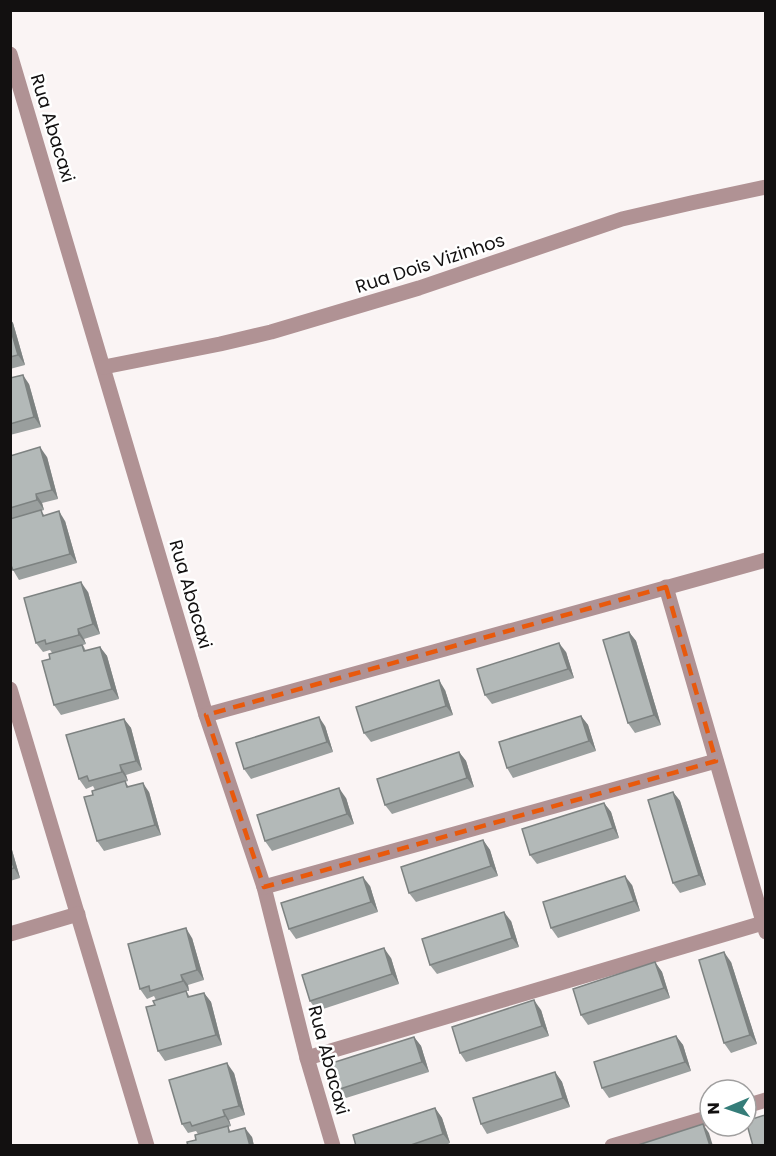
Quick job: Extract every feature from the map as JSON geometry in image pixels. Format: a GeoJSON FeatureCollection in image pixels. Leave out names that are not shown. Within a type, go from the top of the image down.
{"type":"FeatureCollection","features":[{"type":"Feature","properties":{"kind":"street","name":"Rua Abacaxi"},"geometry":{"type":"LineString","coordinates":[[10,54],[206,715],[264,887],[307,1058],[333,1146]]}},
{"type":"Feature","properties":{"kind":"street","name":"Rua Dois Vizinhos"},"geometry":{"type":"LineString","coordinates":[[104,367],[271,332],[419,288],[622,219],[765,187]]}},
{"type":"Feature","properties":{"kind":"street"},"geometry":{"type":"LineString","coordinates":[[206,715],[765,560]]}},
{"type":"Feature","properties":{"kind":"street"},"geometry":{"type":"LineString","coordinates":[[307,1058],[764,927],[666,587]]}},
{"type":"Feature","properties":{"kind":"street"},"geometry":{"type":"LineString","coordinates":[[10,689],[147,1146]]}},
{"type":"Feature","properties":{"kind":"street"},"geometry":{"type":"LineString","coordinates":[[264,887],[716,761]]}},
{"type":"Feature","properties":{"kind":"street"},"geometry":{"type":"LineString","coordinates":[[10,934],[78,914]]}},
{"type":"Feature","properties":{"kind":"street"},"geometry":{"type":"LineString","coordinates":[[612,1146],[698,1121]]}},
{"type":"Feature","properties":{"kind":"highlighted area"},"geometry":{"type":"Polygon","coordinates":[[[666,587],[716,761],[264,887],[206,715],[666,587]]]}},
{"type":"Feature","properties":{"kind":"building"},"geometry":{"type":"Polygon","coordinates":[[[10,327],[18,355],[10,357],[10,327]]]}},
{"type":"Feature","properties":{"kind":"building"},"geometry":{"type":"Polygon","coordinates":[[[23,375],[34,417],[10,424],[10,378],[23,375]]]}},
{"type":"Feature","properties":{"kind":"building"},"geometry":{"type":"Polygon","coordinates":[[[40,447],[52,490],[36,494],[37,500],[10,508],[10,456],[40,447]]]}},
{"type":"Feature","properties":{"kind":"building"},"geometry":{"type":"Polygon","coordinates":[[[41,510],[43,516],[59,511],[70,554],[13,570],[10,563],[10,519],[41,510]]]}},
{"type":"Feature","properties":{"kind":"building"},"geometry":{"type":"Polygon","coordinates":[[[81,582],[93,624],[78,629],[79,635],[46,644],[45,640],[36,643],[24,598],[81,582]]]}},
{"type":"Feature","properties":{"kind":"building"},"geometry":{"type":"Polygon","coordinates":[[[629,632],[654,715],[628,723],[603,640],[629,632]]]}},
{"type":"Feature","properties":{"kind":"building"},"geometry":{"type":"Polygon","coordinates":[[[559,643],[568,669],[485,695],[477,669],[559,643]]]}},
{"type":"Feature","properties":{"kind":"building"},"geometry":{"type":"Polygon","coordinates":[[[82,645],[84,651],[100,647],[112,689],[54,705],[42,661],[50,659],[49,654],[82,645]]]}},
{"type":"Feature","properties":{"kind":"building"},"geometry":{"type":"Polygon","coordinates":[[[439,680],[446,706],[364,733],[356,707],[439,680]]]}},
{"type":"Feature","properties":{"kind":"building"},"geometry":{"type":"Polygon","coordinates":[[[581,716],[589,741],[507,768],[499,742],[581,716]]]}},
{"type":"Feature","properties":{"kind":"building"},"geometry":{"type":"Polygon","coordinates":[[[319,717],[327,742],[244,769],[236,743],[319,717]]]}},
{"type":"Feature","properties":{"kind":"building"},"geometry":{"type":"Polygon","coordinates":[[[124,719],[136,761],[120,765],[122,772],[89,781],[87,776],[79,779],[66,735],[124,719]]]}},
{"type":"Feature","properties":{"kind":"building"},"geometry":{"type":"Polygon","coordinates":[[[459,752],[467,778],[385,805],[377,779],[459,752]]]}},
{"type":"Feature","properties":{"kind":"building"},"geometry":{"type":"Polygon","coordinates":[[[125,781],[127,787],[143,783],[155,825],[97,841],[84,797],[93,795],[92,791],[125,781]]]}},
{"type":"Feature","properties":{"kind":"building"},"geometry":{"type":"Polygon","coordinates":[[[339,788],[347,814],[265,841],[257,815],[339,788]]]}},
{"type":"Feature","properties":{"kind":"building"},"geometry":{"type":"Polygon","coordinates":[[[673,792],[699,875],[673,883],[648,800],[673,792]]]}},
{"type":"Feature","properties":{"kind":"building"},"geometry":{"type":"Polygon","coordinates":[[[604,803],[613,828],[530,855],[522,829],[604,803]]]}},
{"type":"Feature","properties":{"kind":"building"},"geometry":{"type":"Polygon","coordinates":[[[483,840],[491,866],[409,893],[401,867],[483,840]]]}},
{"type":"Feature","properties":{"kind":"building"},"geometry":{"type":"Polygon","coordinates":[[[10,857],[14,868],[10,869],[10,857]]]}},
{"type":"Feature","properties":{"kind":"building"},"geometry":{"type":"Polygon","coordinates":[[[625,876],[634,901],[551,928],[543,902],[625,876]]]}},
{"type":"Feature","properties":{"kind":"building"},"geometry":{"type":"Polygon","coordinates":[[[363,877],[371,902],[289,929],[281,903],[363,877]]]}},
{"type":"Feature","properties":{"kind":"building"},"geometry":{"type":"Polygon","coordinates":[[[504,912],[512,938],[430,965],[422,939],[504,912]]]}},
{"type":"Feature","properties":{"kind":"building"},"geometry":{"type":"Polygon","coordinates":[[[186,928],[197,970],[181,975],[183,981],[150,991],[149,986],[140,989],[128,944],[186,928]]]}},
{"type":"Feature","properties":{"kind":"building"},"geometry":{"type":"Polygon","coordinates":[[[384,948],[392,974],[310,1001],[302,975],[384,948]]]}},
{"type":"Feature","properties":{"kind":"building"},"geometry":{"type":"Polygon","coordinates":[[[724,952],[750,1035],[724,1043],[699,960],[724,952]]]}},
{"type":"Feature","properties":{"kind":"building"},"geometry":{"type":"Polygon","coordinates":[[[655,962],[664,988],[581,1015],[573,989],[655,962]]]}},
{"type":"Feature","properties":{"kind":"building"},"geometry":{"type":"Polygon","coordinates":[[[186,991],[188,997],[204,993],[216,1035],[158,1051],[146,1007],[155,1005],[153,1001],[186,991]]]}},
{"type":"Feature","properties":{"kind":"building"},"geometry":{"type":"Polygon","coordinates":[[[534,1000],[542,1026],[460,1053],[452,1027],[534,1000]]]}},
{"type":"Feature","properties":{"kind":"building"},"geometry":{"type":"Polygon","coordinates":[[[676,1036],[685,1062],[602,1088],[594,1062],[676,1036]]]}},
{"type":"Feature","properties":{"kind":"building"},"geometry":{"type":"Polygon","coordinates":[[[414,1037],[422,1062],[340,1089],[332,1063],[414,1037]]]}},
{"type":"Feature","properties":{"kind":"building"},"geometry":{"type":"Polygon","coordinates":[[[227,1063],[239,1106],[223,1110],[225,1116],[192,1126],[190,1122],[182,1124],[169,1080],[227,1063]]]}},
{"type":"Feature","properties":{"kind":"building"},"geometry":{"type":"Polygon","coordinates":[[[555,1072],[563,1098],[481,1124],[473,1098],[555,1072]]]}},
{"type":"Feature","properties":{"kind":"building"},"geometry":{"type":"Polygon","coordinates":[[[435,1108],[443,1134],[408,1146],[356,1146],[353,1135],[435,1108]]]}},
{"type":"Feature","properties":{"kind":"building"},"geometry":{"type":"Polygon","coordinates":[[[765,1115],[765,1146],[753,1146],[751,1138],[758,1138],[758,1117],[765,1115]]]}},
{"type":"Feature","properties":{"kind":"building"},"geometry":{"type":"Polygon","coordinates":[[[228,1126],[229,1132],[245,1128],[250,1146],[188,1146],[187,1142],[196,1140],[195,1135],[228,1126]]]}},
{"type":"Feature","properties":{"kind":"building"},"geometry":{"type":"Polygon","coordinates":[[[698,1126],[698,1138],[707,1138],[710,1146],[635,1146],[698,1126]]]}}]}
